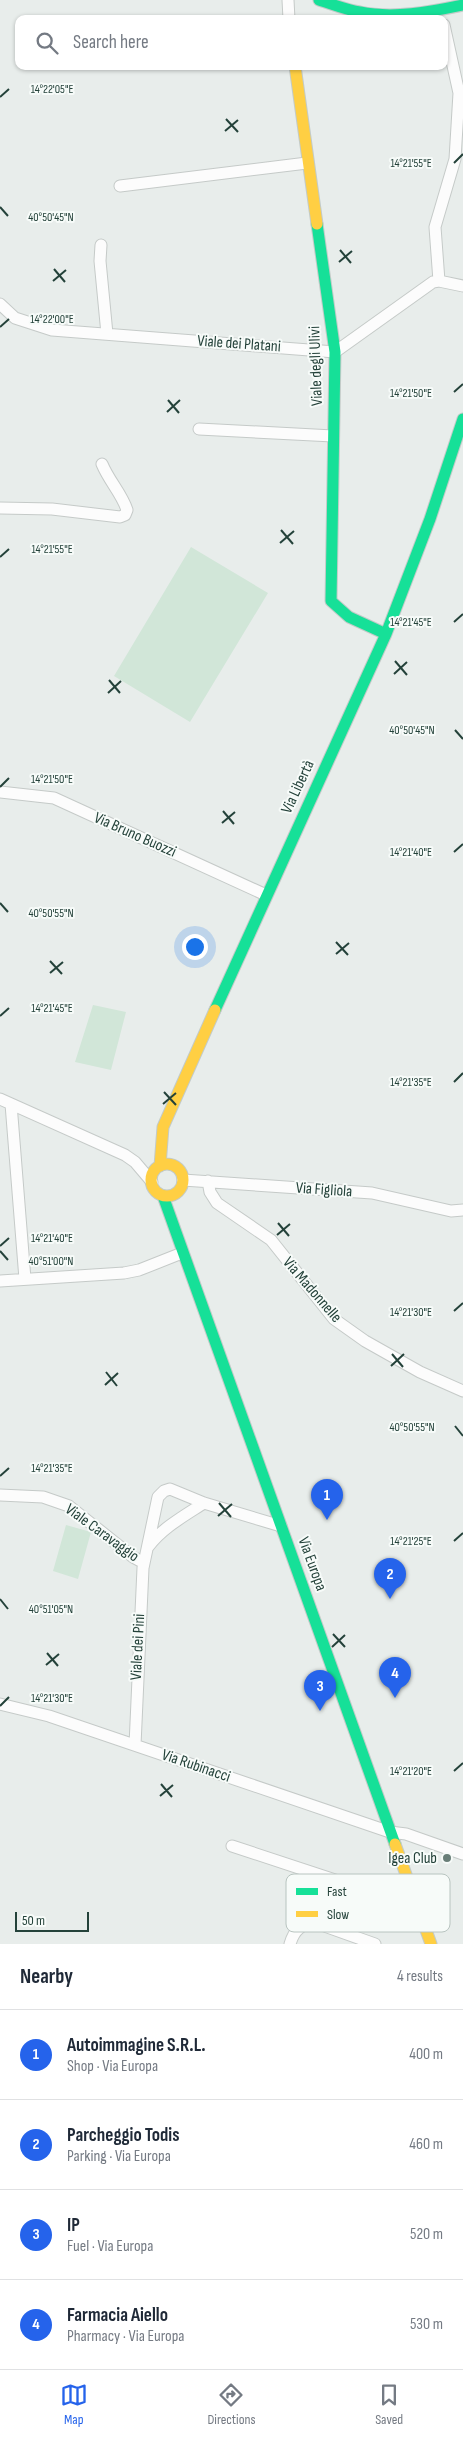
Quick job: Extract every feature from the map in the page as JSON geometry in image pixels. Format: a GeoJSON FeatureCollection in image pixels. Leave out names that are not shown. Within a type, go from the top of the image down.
{"type":"FeatureCollection","features":[{"type":"Feature","properties":{"kind":"street"},"geometry":{"type":"LineString","coordinates":[[288,0],[289,15]]}},
{"type":"Feature","properties":{"kind":"street"},"geometry":{"type":"LineString","coordinates":[[319,0],[362,13],[390,14],[442,14],[463,5]]}},
{"type":"Feature","properties":{"kind":"street"},"geometry":{"type":"LineString","coordinates":[[439,281],[435,227],[455,159],[459,93],[448,43]]}},
{"type":"Feature","properties":{"kind":"street","name":"Viale degli Ulivi"},"geometry":{"type":"LineString","coordinates":[[295,70],[307,163],[335,352],[331,601],[336,608],[345,614],[386,634]]}},
{"type":"Feature","properties":{"kind":"street"},"geometry":{"type":"LineString","coordinates":[[120,186],[307,163]]}},
{"type":"Feature","properties":{"kind":"street"},"geometry":{"type":"LineString","coordinates":[[101,245],[100,260],[108,334]]}},
{"type":"Feature","properties":{"kind":"street"},"geometry":{"type":"LineString","coordinates":[[335,352],[433,282],[439,281],[463,286]]}},
{"type":"Feature","properties":{"kind":"street","name":"Viale dei Platani"},"geometry":{"type":"LineString","coordinates":[[0,304],[15,318],[52,330],[335,352]]}},
{"type":"Feature","properties":{"kind":"street","name":"Via Libertà"},"geometry":{"type":"LineString","coordinates":[[160,1166],[163,1127],[266,895],[386,634],[430,519],[463,418]]}},
{"type":"Feature","properties":{"kind":"street"},"geometry":{"type":"LineString","coordinates":[[199,429],[333,436]]}},
{"type":"Feature","properties":{"kind":"street"},"geometry":{"type":"LineString","coordinates":[[0,508],[52,509],[120,517],[125,515],[127,510],[124,502],[107,476],[102,464]]}},
{"type":"Feature","properties":{"kind":"street","name":"Via Bruno Buozzi"},"geometry":{"type":"LineString","coordinates":[[0,792],[54,798],[266,895]]}},
{"type":"Feature","properties":{"kind":"street"},"geometry":{"type":"LineString","coordinates":[[0,1099],[125,1155],[136,1162],[152,1182],[155,1190],[163,1196],[177,1193],[183,1180],[175,1166],[165,1164],[153,1173],[152,1182]]}},
{"type":"Feature","properties":{"kind":"street"},"geometry":{"type":"LineString","coordinates":[[11,1104],[25,1279]]}},
{"type":"Feature","properties":{"kind":"street","name":"Via Figliola"},"geometry":{"type":"LineString","coordinates":[[183,1180],[372,1193],[451,1211],[463,1210]]}},
{"type":"Feature","properties":{"kind":"street","name":"Via Madonnelle"},"geometry":{"type":"LineString","coordinates":[[208,1181],[210,1192],[217,1203],[271,1240],[334,1319],[365,1341],[463,1391]]}},
{"type":"Feature","properties":{"kind":"street","name":"Via Europa"},"geometry":{"type":"LineString","coordinates":[[163,1196],[171,1223],[405,1874]]}},
{"type":"Feature","properties":{"kind":"street"},"geometry":{"type":"LineString","coordinates":[[0,1281],[124,1273],[139,1270],[182,1253]]}},
{"type":"Feature","properties":{"kind":"street","name":"Viale dei Pini"},"geometry":{"type":"LineString","coordinates":[[134,1745],[138,1641],[144,1564],[158,1497],[164,1491],[170,1489],[204,1503],[281,1526]]}},
{"type":"Feature","properties":{"kind":"street","name":"Viale Caravaggio"},"geometry":{"type":"LineString","coordinates":[[0,1495],[43,1497],[69,1506],[144,1564]]}},
{"type":"Feature","properties":{"kind":"street"},"geometry":{"type":"LineString","coordinates":[[146,1549],[154,1538],[177,1520],[204,1503]]}},
{"type":"Feature","properties":{"kind":"street","name":"Via Rubinacci"},"geometry":{"type":"LineString","coordinates":[[0,1704],[49,1716],[390,1832],[406,1834],[463,1854]]}},
{"type":"Feature","properties":{"kind":"street"},"geometry":{"type":"LineString","coordinates":[[232,1846],[317,1874]]}},
{"type":"Feature","properties":{"kind":"street"},"geometry":{"type":"LineString","coordinates":[[290,1944],[296,1932]]}},
{"type":"Feature","properties":{"kind":"street"},"geometry":{"type":"LineString","coordinates":[[341,1932],[375,1944]]}},
{"type":"Feature","properties":{"kind":"street","name":"Via Europa"},"geometry":{"type":"LineString","coordinates":[[426,1932],[431,1944]]}},
{"type":"Feature","properties":{"kind":"green space"},"geometry":{"type":"Polygon","coordinates":[[[191,547],[268,593],[190,722],[114,676],[191,547]]]}},
{"type":"Feature","properties":{"kind":"green space"},"geometry":{"type":"Polygon","coordinates":[[[93,1005],[126,1012],[111,1070],[75,1062],[93,1005]]]}},
{"type":"Feature","properties":{"kind":"green space"},"geometry":{"type":"Polygon","coordinates":[[[66,1525],[91,1532],[78,1579],[53,1571],[66,1525]]]}},
{"type":"Feature","properties":{"kind":"traffic: fast"},"geometry":{"type":"LineString","coordinates":[[319,0],[355,11],[385,15],[425,12],[463,5]]}},
{"type":"Feature","properties":{"kind":"traffic: fast"},"geometry":{"type":"LineString","coordinates":[[317,224],[335,352],[331,601],[349,617],[386,634]]}},
{"type":"Feature","properties":{"kind":"traffic: fast"},"geometry":{"type":"LineString","coordinates":[[215,1010],[386,634],[430,519],[463,419]]}},
{"type":"Feature","properties":{"kind":"traffic: fast"},"geometry":{"type":"LineString","coordinates":[[163,1196],[395,1844]]}},
{"type":"Feature","properties":{"kind":"traffic: slow"},"geometry":{"type":"LineString","coordinates":[[296,70],[317,224]]}},
{"type":"Feature","properties":{"kind":"traffic: slow"},"geometry":{"type":"LineString","coordinates":[[160,1166],[163,1127],[215,1010]]}},
{"type":"Feature","properties":{"kind":"traffic: slow"},"geometry":{"type":"LineString","coordinates":[[167,1164],[173,1165],[178,1169],[182,1174],[183,1180],[182,1186],[178,1191],[173,1195],[167,1196],[161,1195],[156,1191],[152,1186],[151,1180],[152,1174],[156,1169],[161,1165],[167,1164]]}},
{"type":"Feature","properties":{"kind":"traffic: slow"},"geometry":{"type":"LineString","coordinates":[[395,1844],[406,1874]]}},
{"type":"Feature","properties":{"kind":"traffic: slow"},"geometry":{"type":"LineString","coordinates":[[427,1932],[431,1944]]}},
{"type":"Feature","properties":{"kind":"place","name":"Autoimmagine S.R.L."},"geometry":{"type":"Point","coordinates":[327,1520]}},
{"type":"Feature","properties":{"kind":"place","name":"Parcheggio Todis"},"geometry":{"type":"Point","coordinates":[390,1599]}},
{"type":"Feature","properties":{"kind":"place","name":"Farmacia Aiello"},"geometry":{"type":"Point","coordinates":[395,1698]}},
{"type":"Feature","properties":{"kind":"place","name":"IP"},"geometry":{"type":"Point","coordinates":[320,1711]}},
{"type":"Feature","properties":{"kind":"place","name":"Igea Club"},"geometry":{"type":"Point","coordinates":[447,1858]}}]}
